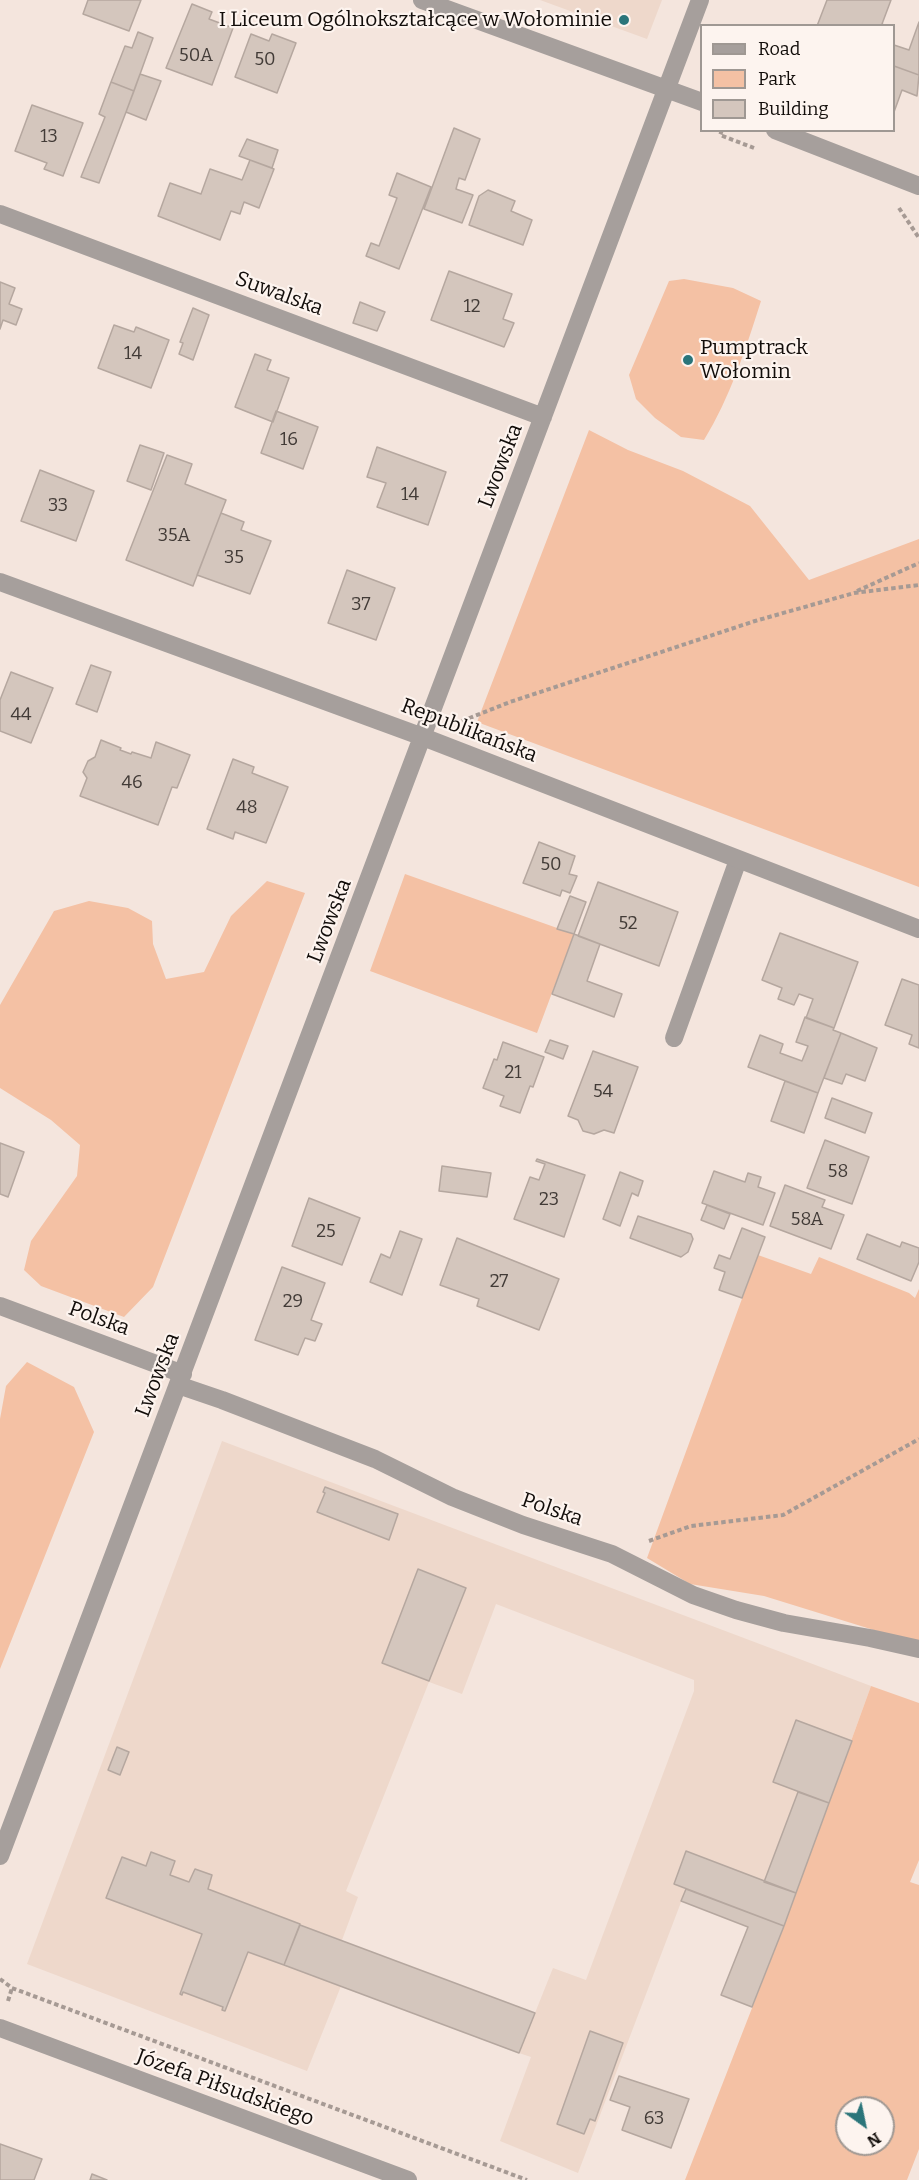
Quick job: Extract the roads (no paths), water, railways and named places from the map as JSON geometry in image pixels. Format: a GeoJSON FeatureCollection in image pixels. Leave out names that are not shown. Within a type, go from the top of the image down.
{"type":"FeatureCollection","features":[{"type":"Feature","properties":{"kind":"street"},"geometry":{"type":"LineString","coordinates":[[422,0],[700,101]]}},
{"type":"Feature","properties":{"kind":"street","name":"Lwowska"},"geometry":{"type":"LineString","coordinates":[[0,1856],[700,0]]}},
{"type":"Feature","properties":{"kind":"street"},"geometry":{"type":"LineString","coordinates":[[780,132],[919,186]]}},
{"type":"Feature","properties":{"kind":"street","name":"Suwalska"},"geometry":{"type":"LineString","coordinates":[[0,214],[543,417]]}},
{"type":"Feature","properties":{"kind":"street","name":"Republikańska"},"geometry":{"type":"LineString","coordinates":[[0,582],[423,737],[919,929]]}},
{"type":"Feature","properties":{"kind":"street"},"geometry":{"type":"LineString","coordinates":[[674,1038],[738,860]]}},
{"type":"Feature","properties":{"kind":"street","name":"Polska"},"geometry":{"type":"LineString","coordinates":[[0,1306],[181,1380],[222,1400],[375,1459],[452,1497],[523,1525],[612,1554],[693,1595],[784,1623],[919,1649]]}},
{"type":"Feature","properties":{"kind":"street","name":"Józefa Piłsudskiego"},"geometry":{"type":"LineString","coordinates":[[0,2028],[408,2180]]}},
{"type":"Feature","properties":{"kind":"place","name":"I Liceum Ogólnokształcące w Wołominie"},"geometry":{"type":"Point","coordinates":[624,20]}},
{"type":"Feature","properties":{"kind":"place","name":"Pumptrack Wołomin"},"geometry":{"type":"Point","coordinates":[688,360]}}]}
